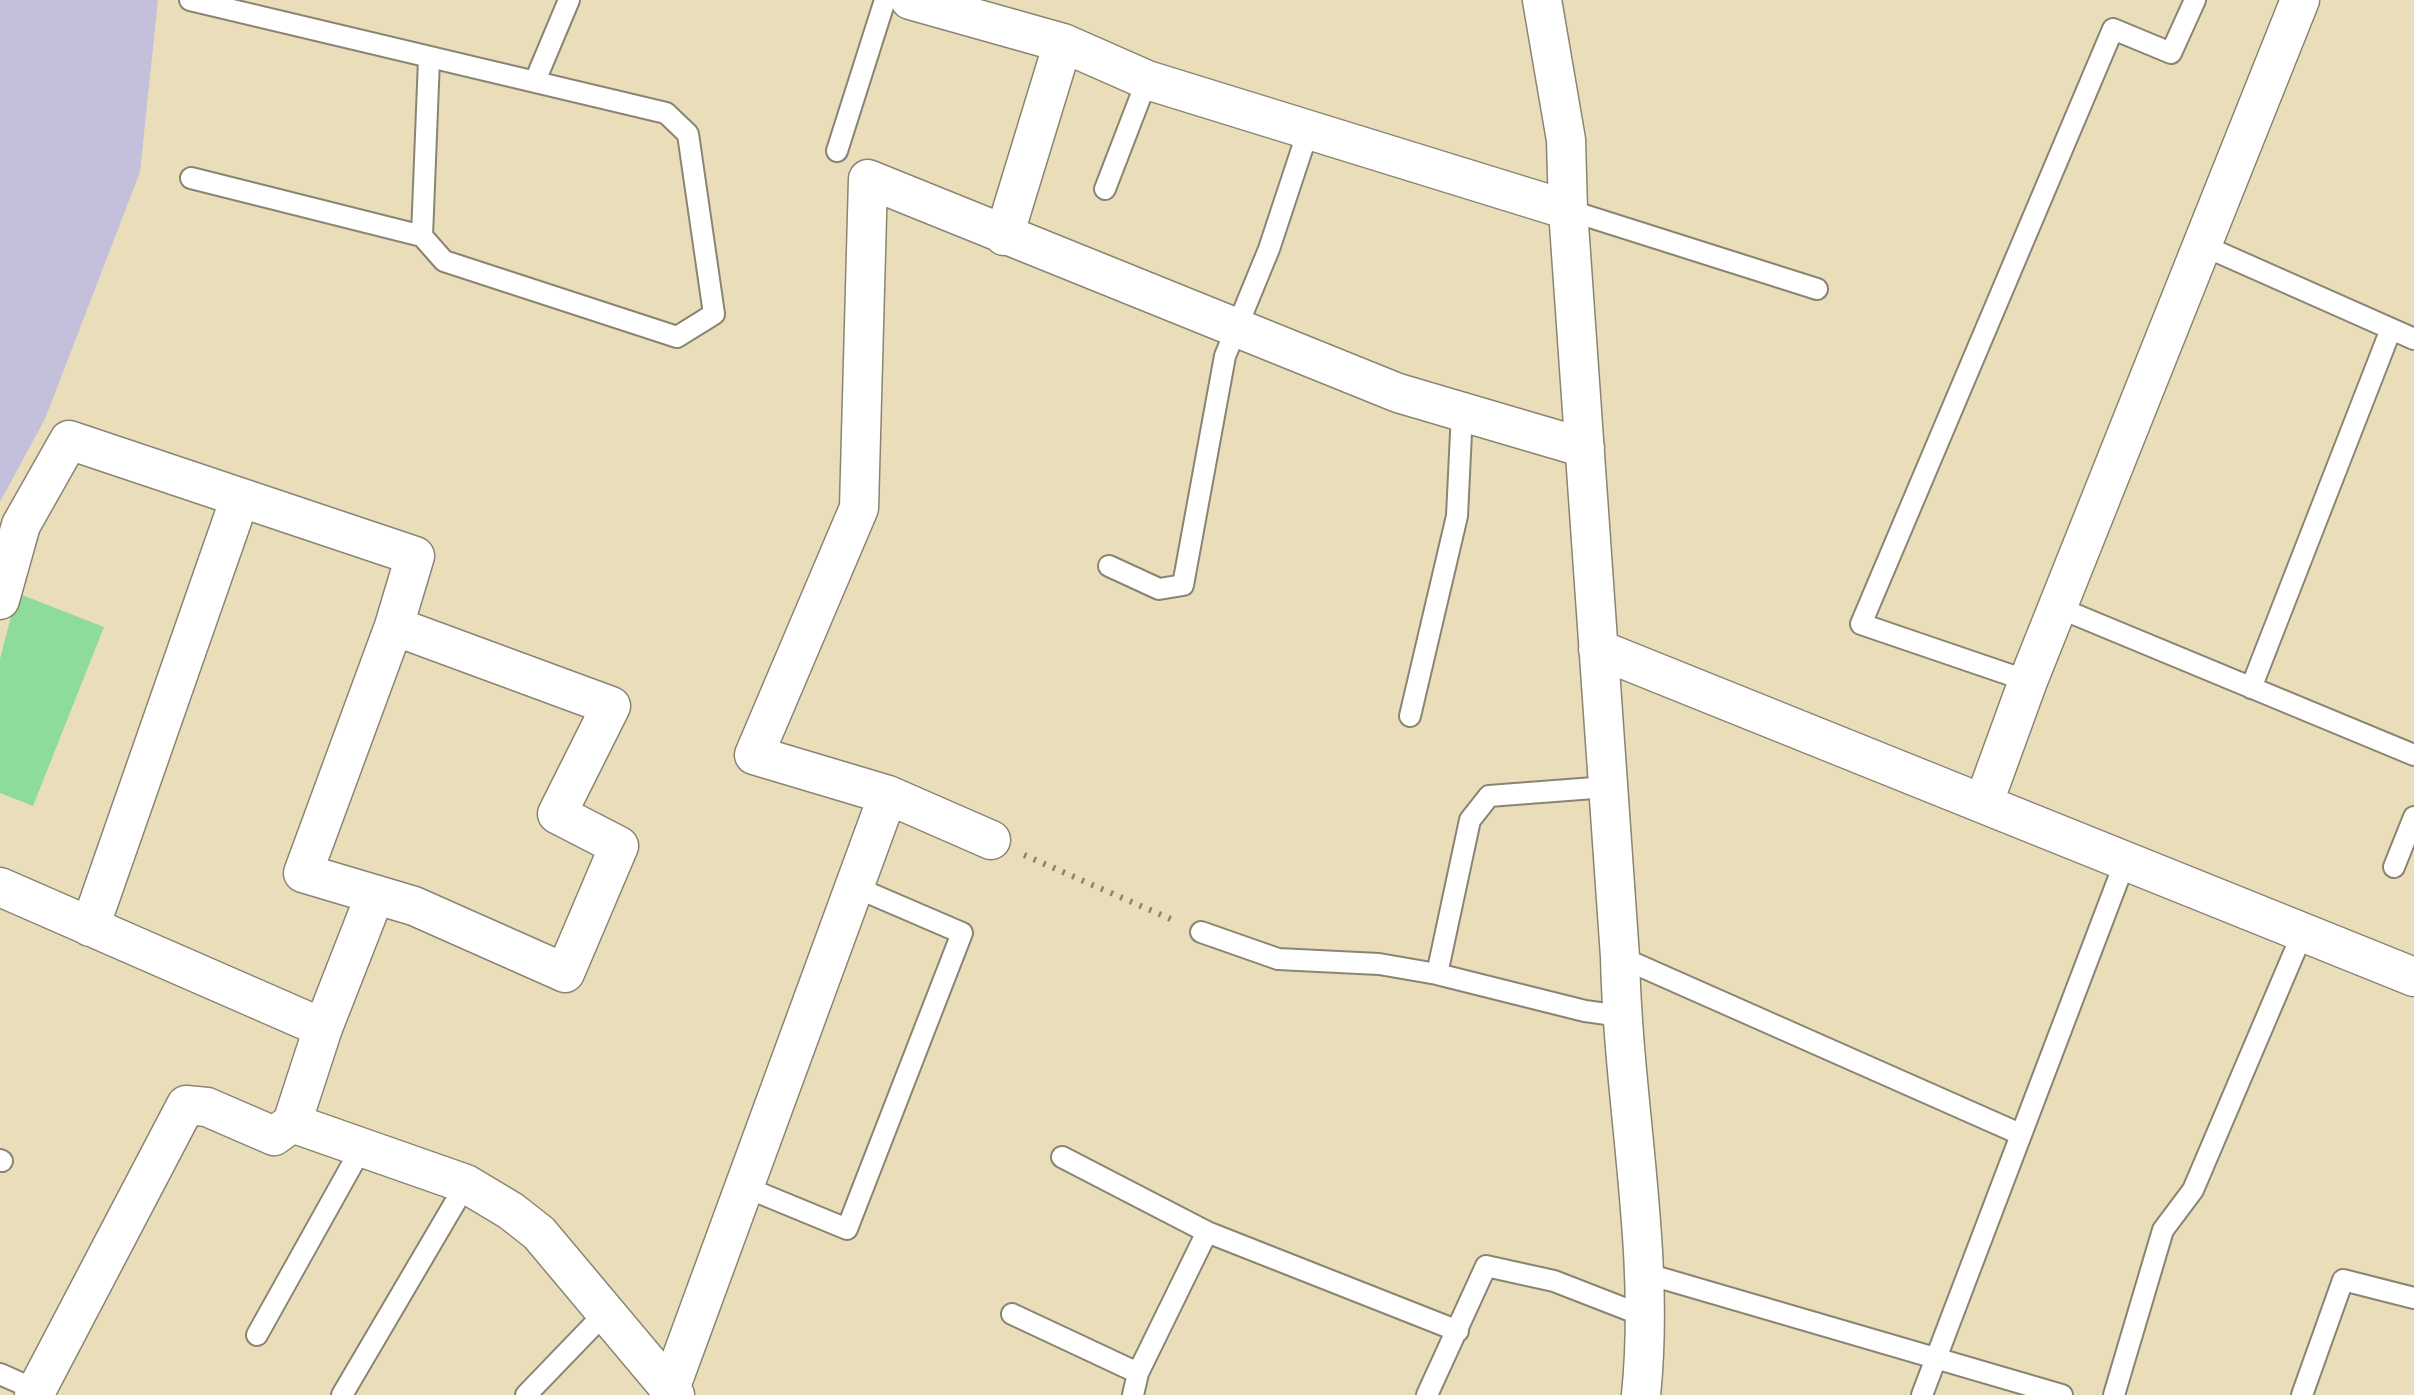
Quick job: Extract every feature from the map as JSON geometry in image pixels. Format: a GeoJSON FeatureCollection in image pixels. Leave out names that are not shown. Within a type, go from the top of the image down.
{"type":"FeatureCollection","features":[{"type":"Feature","properties":{"kind":"street"},"geometry":{"type":"LineString","coordinates":[[910,0],[1063,42],[1146,80],[1568,210]]}},
{"type":"Feature","properties":{"kind":"street"},"geometry":{"type":"LineString","coordinates":[[1542,0],[1566,140],[1621,1016],[1644,1273],[1640,1395]]}},
{"type":"Feature","properties":{"kind":"street"},"geometry":{"type":"LineString","coordinates":[[1984,802],[2028,681],[2300,0]]}},
{"type":"Feature","properties":{"kind":"street"},"geometry":{"type":"LineString","coordinates":[[1004,236],[1063,42]]}},
{"type":"Feature","properties":{"kind":"street"},"geometry":{"type":"LineString","coordinates":[[991,840],[888,795],[754,755],[859,508],[868,180],[1398,393],[1585,448]]}},
{"type":"Feature","properties":{"kind":"street"},"geometry":{"type":"LineString","coordinates":[[0,600],[21,525],[69,440],[414,556],[394,626],[303,872],[414,906],[565,974],[619,846],[558,814],[611,706],[394,626]]}},
{"type":"Feature","properties":{"kind":"street"},"geometry":{"type":"LineString","coordinates":[[90,927],[240,498]]}},
{"type":"Feature","properties":{"kind":"street"},"geometry":{"type":"LineString","coordinates":[[1598,649],[2414,976]]}},
{"type":"Feature","properties":{"kind":"street"},"geometry":{"type":"LineString","coordinates":[[672,1392],[888,795]]}},
{"type":"Feature","properties":{"kind":"street"},"geometry":{"type":"LineString","coordinates":[[0,887],[323,1028]]}},
{"type":"Feature","properties":{"kind":"street"},"geometry":{"type":"LineString","coordinates":[[35,1393],[186,1105],[207,1107],[274,1136],[292,1124],[323,1028],[375,895]]}},
{"type":"Feature","properties":{"kind":"street"},"geometry":{"type":"LineString","coordinates":[[292,1124],[466,1184],[512,1211],[539,1234],[672,1392]]}},
{"type":"Feature","properties":{"kind":"lane"},"geometry":{"type":"LineString","coordinates":[[190,0],[666,113],[688,134],[714,314],[677,337],[444,261],[422,236],[191,178]]}},
{"type":"Feature","properties":{"kind":"lane"},"geometry":{"type":"LineString","coordinates":[[534,81],[568,0]]}},
{"type":"Feature","properties":{"kind":"lane"},"geometry":{"type":"LineString","coordinates":[[837,151],[884,0]]}},
{"type":"Feature","properties":{"kind":"lane"},"geometry":{"type":"LineString","coordinates":[[2028,681],[1861,624],[2113,29],[2171,53],[2196,0]]}},
{"type":"Feature","properties":{"kind":"lane"},"geometry":{"type":"LineString","coordinates":[[422,236],[429,58]]}},
{"type":"Feature","properties":{"kind":"lane"},"geometry":{"type":"LineString","coordinates":[[1105,190],[1146,80]]}},
{"type":"Feature","properties":{"kind":"lane"},"geometry":{"type":"LineString","coordinates":[[1109,566],[1159,589],[1182,585],[1226,356],[1308,131]]}},
{"type":"Feature","properties":{"kind":"lane"},"geometry":{"type":"LineString","coordinates":[[1568,210],[1816,289]]}},
{"type":"Feature","properties":{"kind":"lane"},"geometry":{"type":"LineString","coordinates":[[2202,245],[2414,339]]}},
{"type":"Feature","properties":{"kind":"lane"},"geometry":{"type":"LineString","coordinates":[[2251,688],[2391,329]]}},
{"type":"Feature","properties":{"kind":"lane"},"geometry":{"type":"LineString","coordinates":[[1410,716],[1456,516],[1462,412]]}},
{"type":"Feature","properties":{"kind":"lane"},"geometry":{"type":"LineString","coordinates":[[2057,608],[2414,755]]}},
{"type":"Feature","properties":{"kind":"lane"},"geometry":{"type":"LineString","coordinates":[[1437,974],[1470,820],[1489,796],[1608,787]]}},
{"type":"Feature","properties":{"kind":"lane"},"geometry":{"type":"LineString","coordinates":[[2394,867],[2414,818]]}},
{"type":"Feature","properties":{"kind":"lane"},"geometry":{"type":"LineString","coordinates":[[1922,1395],[2126,859]]}},
{"type":"Feature","properties":{"kind":"lane"},"geometry":{"type":"LineString","coordinates":[[744,1187],[847,1229],[962,933],[855,886]]}},
{"type":"Feature","properties":{"kind":"lane"},"geometry":{"type":"LineString","coordinates":[[1200,932],[1278,959],[1379,964],[1621,1016]]}},
{"type":"Feature","properties":{"kind":"lane"},"geometry":{"type":"LineString","coordinates":[[2114,1395],[2162,1230],[2193,1190],[2303,932]]}},
{"type":"Feature","properties":{"kind":"lane"},"geometry":{"type":"LineString","coordinates":[[1620,957],[2020,1134]]}},
{"type":"Feature","properties":{"kind":"lane"},"geometry":{"type":"LineString","coordinates":[[257,1336],[362,1148]]}},
{"type":"Feature","properties":{"kind":"lane"},"geometry":{"type":"LineString","coordinates":[[1062,1157],[1207,1232],[1458,1331]]}},
{"type":"Feature","properties":{"kind":"lane"},"geometry":{"type":"LineString","coordinates":[[342,1395],[466,1184]]}},
{"type":"Feature","properties":{"kind":"lane"},"geometry":{"type":"LineString","coordinates":[[1133,1395],[1138,1373],[1207,1232]]}},
{"type":"Feature","properties":{"kind":"lane"},"geometry":{"type":"LineString","coordinates":[[1427,1395],[1486,1266],[1554,1280],[1644,1316]]}},
{"type":"Feature","properties":{"kind":"lane"},"geometry":{"type":"LineString","coordinates":[[1644,1273],[2062,1395]]}},
{"type":"Feature","properties":{"kind":"lane"},"geometry":{"type":"LineString","coordinates":[[2302,1395],[2344,1280],[2414,1298]]}},
{"type":"Feature","properties":{"kind":"lane"},"geometry":{"type":"LineString","coordinates":[[526,1395],[606,1312]]}},
{"type":"Feature","properties":{"kind":"lane"},"geometry":{"type":"LineString","coordinates":[[1012,1314],[1138,1373]]}},
{"type":"Feature","properties":{"kind":"lane"},"geometry":{"type":"LineString","coordinates":[[0,1374],[35,1393]]}},
{"type":"Feature","properties":{"kind":"path"},"geometry":{"type":"LineString","coordinates":[[991,840],[1200,932]]}},
{"type":"Feature","properties":{"kind":"shaded area"},"geometry":{"type":"Polygon","coordinates":[[[0,0],[158,0],[140,172],[45,419],[0,502],[0,0]]]}},
{"type":"Feature","properties":{"kind":"green space"},"geometry":{"type":"Polygon","coordinates":[[[17,593],[104,627],[33,806],[0,793],[0,659],[17,593]]]}}]}
